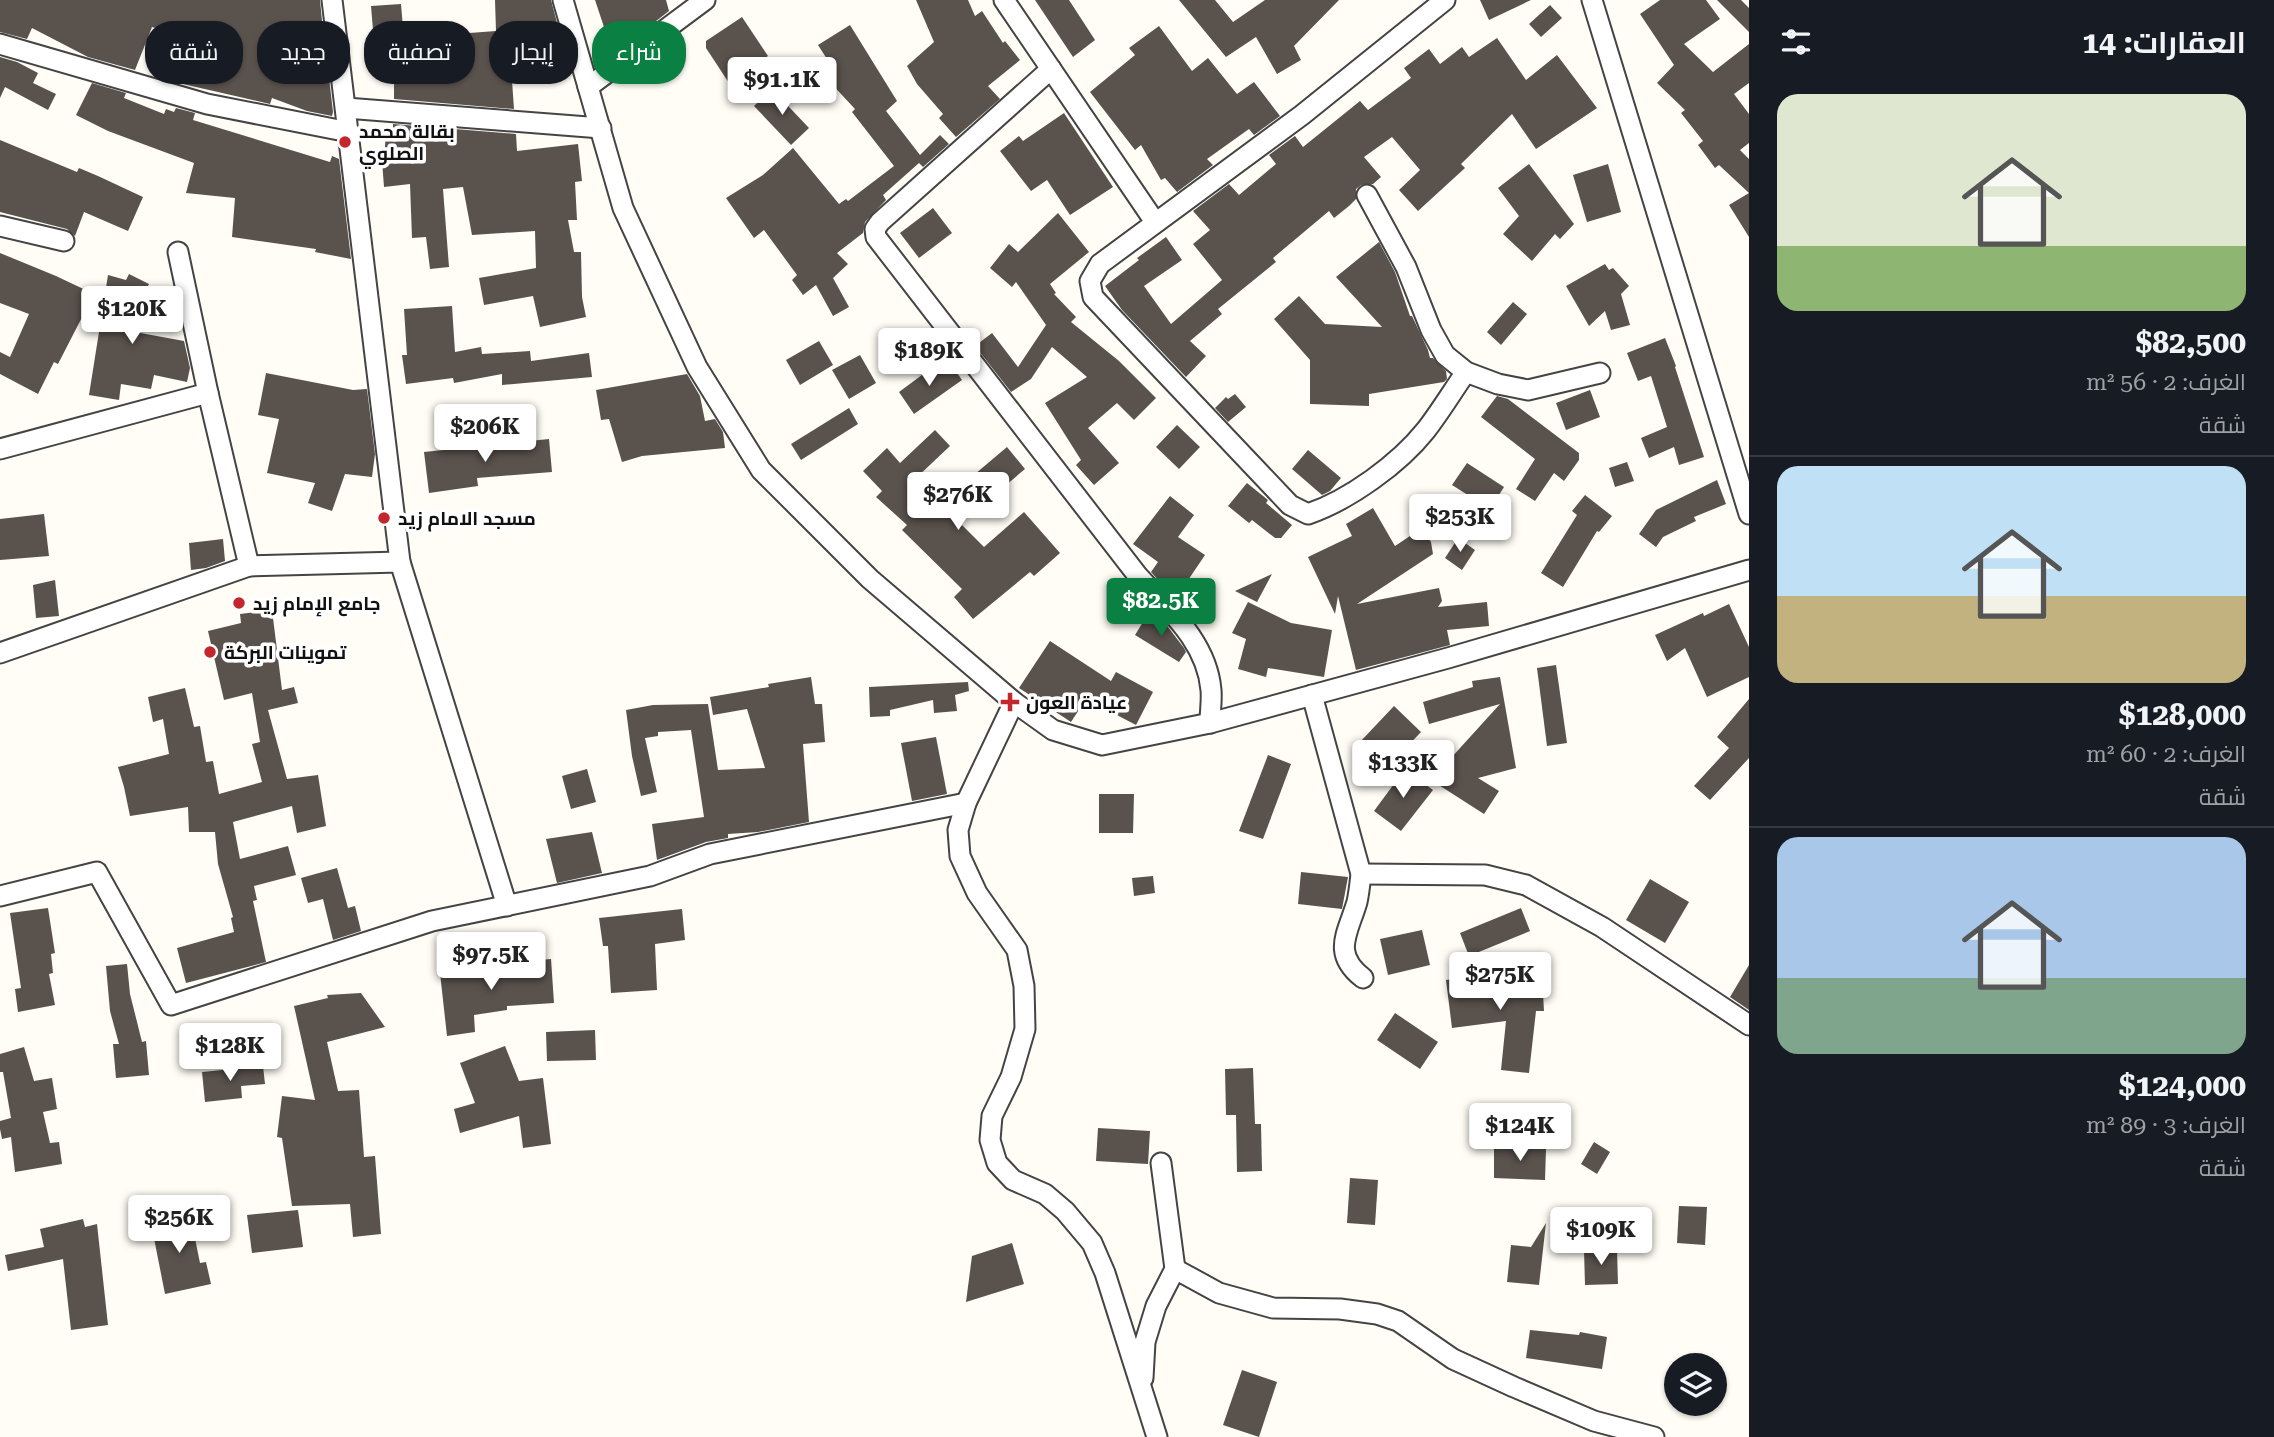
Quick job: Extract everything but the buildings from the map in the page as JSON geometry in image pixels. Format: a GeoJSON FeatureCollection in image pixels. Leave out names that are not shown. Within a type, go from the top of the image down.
{"type":"FeatureCollection","features":[{"type":"Feature","properties":{"kind":"street"},"geometry":{"type":"LineString","coordinates":[[332,0],[400,562],[507,906]]}},
{"type":"Feature","properties":{"kind":"street"},"geometry":{"type":"LineString","coordinates":[[563,0],[623,208],[696,367],[761,470],[870,579],[1014,702],[1053,730],[1102,745],[1210,723],[1448,658],[1749,570]]}},
{"type":"Feature","properties":{"kind":"street"},"geometry":{"type":"LineString","coordinates":[[588,87],[705,0]]}},
{"type":"Feature","properties":{"kind":"street"},"geometry":{"type":"LineString","coordinates":[[1004,0],[1155,222]]}},
{"type":"Feature","properties":{"kind":"street"},"geometry":{"type":"LineString","coordinates":[[1445,0],[1302,115],[1100,264],[1090,281],[1093,297],[1290,505],[1308,514],[1327,508],[1390,467],[1425,432],[1466,372]]}},
{"type":"Feature","properties":{"kind":"street"},"geometry":{"type":"LineString","coordinates":[[1592,0],[1749,514]]}},
{"type":"Feature","properties":{"kind":"street"},"geometry":{"type":"LineString","coordinates":[[0,44],[207,104],[349,132]]}},
{"type":"Feature","properties":{"kind":"street"},"geometry":{"type":"LineString","coordinates":[[1051,68],[880,222],[875,229],[876,237],[1138,576],[1185,628],[1203,656],[1211,689],[1210,723]]}},
{"type":"Feature","properties":{"kind":"street"},"geometry":{"type":"LineString","coordinates":[[346,108],[601,128]]}},
{"type":"Feature","properties":{"kind":"street"},"geometry":{"type":"LineString","coordinates":[[1367,195],[1406,267],[1431,330],[1445,355],[1466,372],[1498,384],[1528,390],[1600,373]]}},
{"type":"Feature","properties":{"kind":"street"},"geometry":{"type":"LineString","coordinates":[[0,226],[64,241]]}},
{"type":"Feature","properties":{"kind":"street"},"geometry":{"type":"LineString","coordinates":[[178,252],[249,566]]}},
{"type":"Feature","properties":{"kind":"street"},"geometry":{"type":"LineString","coordinates":[[0,449],[208,393]]}},
{"type":"Feature","properties":{"kind":"street"},"geometry":{"type":"LineString","coordinates":[[0,653],[249,566],[400,562]]}},
{"type":"Feature","properties":{"kind":"street"},"geometry":{"type":"LineString","coordinates":[[1312,695],[1361,874],[1357,901],[1344,937],[1345,955],[1351,969],[1363,978]]}},
{"type":"Feature","properties":{"kind":"street"},"geometry":{"type":"LineString","coordinates":[[1014,702],[966,803],[958,830],[960,856],[977,893],[1017,950],[1024,986],[1025,1029],[1011,1077],[992,1116],[990,1140],[997,1163],[1013,1180],[1045,1194],[1065,1211],[1092,1243],[1105,1273],[1157,1437]]}},
{"type":"Feature","properties":{"kind":"street"},"geometry":{"type":"LineString","coordinates":[[0,896],[97,872],[171,1005],[432,921],[650,876],[710,854],[966,803]]}},
{"type":"Feature","properties":{"kind":"street"},"geometry":{"type":"LineString","coordinates":[[1361,874],[1485,875],[1526,885],[1602,927],[1749,1025]]}},
{"type":"Feature","properties":{"kind":"street"},"geometry":{"type":"LineString","coordinates":[[1142,1390],[1145,1342],[1156,1306],[1175,1269],[1161,1163]]}},
{"type":"Feature","properties":{"kind":"street"},"geometry":{"type":"LineString","coordinates":[[1175,1269],[1219,1293],[1273,1308],[1340,1309],[1377,1314],[1398,1321],[1453,1359],[1514,1387],[1594,1421],[1654,1437]]}},
{"type":"Feature","properties":{"kind":"place","name":"بقالة محمد الصلوي"},"geometry":{"type":"Point","coordinates":[345,142]}},
{"type":"Feature","properties":{"kind":"place","name":"مسجد الامام زيد"},"geometry":{"type":"Point","coordinates":[384,518]}},
{"type":"Feature","properties":{"kind":"place","name":"جامع الإمام زيد"},"geometry":{"type":"Point","coordinates":[239,603]}},
{"type":"Feature","properties":{"kind":"place","name":"تموينات البركة"},"geometry":{"type":"Point","coordinates":[210,652]}},
{"type":"Feature","properties":{"kind":"place","name":"عيادة العون"},"geometry":{"type":"Point","coordinates":[1010,702]}}]}
